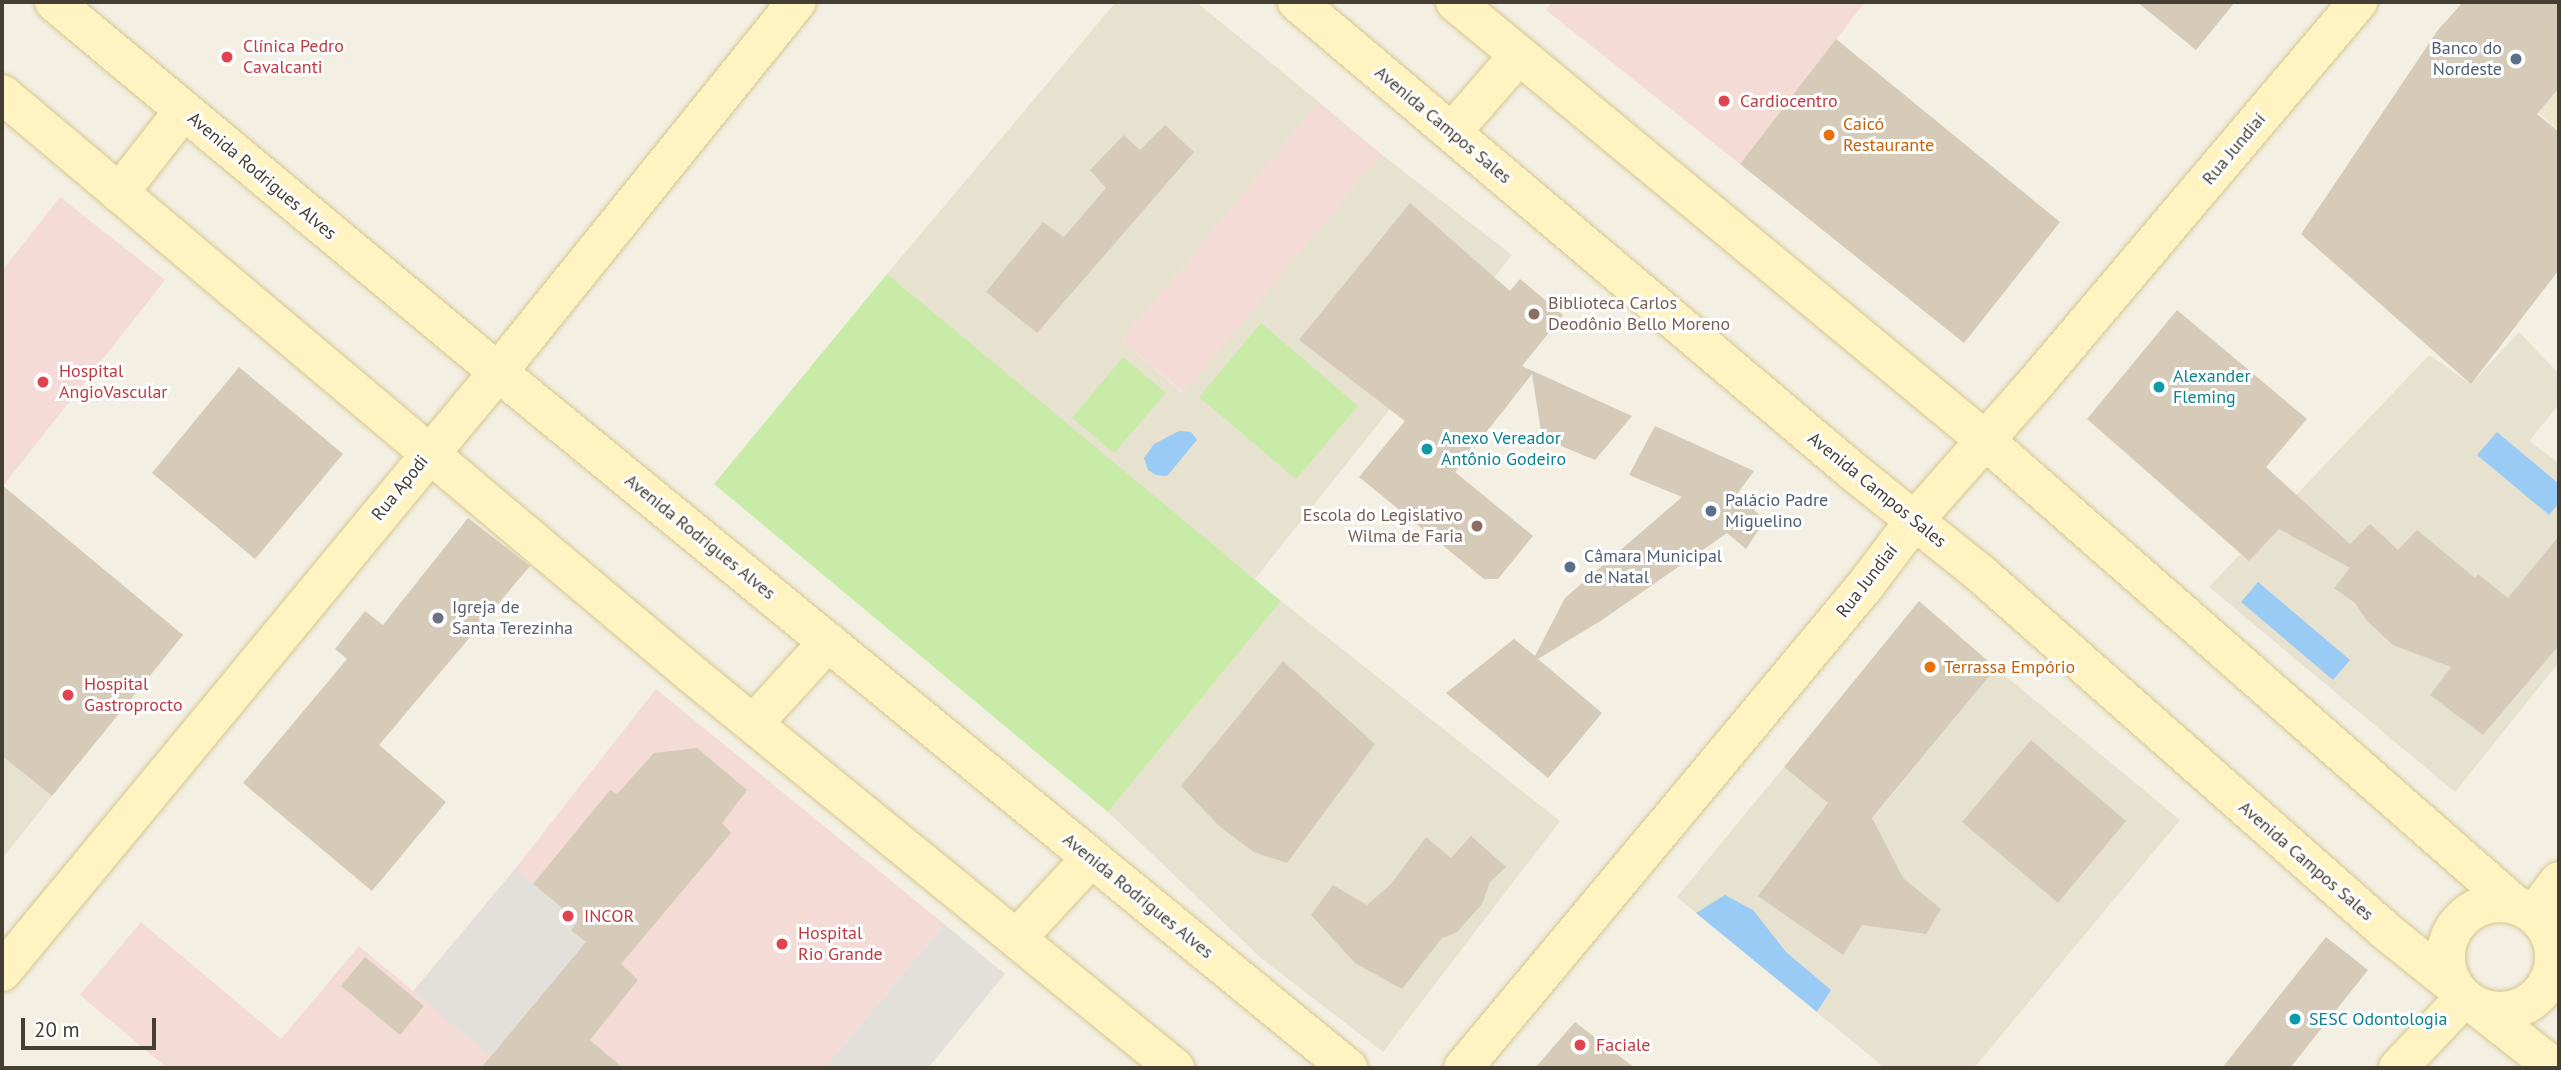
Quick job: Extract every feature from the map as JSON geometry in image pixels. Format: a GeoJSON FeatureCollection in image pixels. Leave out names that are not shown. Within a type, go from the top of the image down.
{"type":"FeatureCollection","features":[{"type":"Feature","properties":{"kind":"street","name":"Avenida Rodrigues Alves"},"geometry":{"type":"LineString","coordinates":[[54,2],[498,372],[1348,1068]]}},
{"type":"Feature","properties":{"kind":"street","name":"Rua Apodi"},"geometry":{"type":"LineString","coordinates":[[2,972],[498,372],[797,2]]}},
{"type":"Feature","properties":{"kind":"street","name":"Avenida Campos Sales"},"geometry":{"type":"LineString","coordinates":[[1297,2],[1981,574],[2387,932],[2555,1068]]}},
{"type":"Feature","properties":{"kind":"street"},"geometry":{"type":"LineString","coordinates":[[1455,2],[1986,441],[2540,925],[2555,956],[2552,974],[2538,996],[2515,1010],[2497,1012],[2465,997],[2446,967],[2446,948],[2452,932],[2463,917],[2479,907],[2497,903],[2540,925]]}},
{"type":"Feature","properties":{"kind":"street","name":"Rua Jundiaí"},"geometry":{"type":"LineString","coordinates":[[1463,1068],[1856,597],[1914,520],[1986,441],[2358,2]]}},
{"type":"Feature","properties":{"kind":"street"},"geometry":{"type":"LineString","coordinates":[[1452,132],[1520,55]]}},
{"type":"Feature","properties":{"kind":"street"},"geometry":{"type":"LineString","coordinates":[[2,93],[429,453],[1174,1068]]}},
{"type":"Feature","properties":{"kind":"street"},"geometry":{"type":"LineString","coordinates":[[120,193],[184,110]]}},
{"type":"Feature","properties":{"kind":"street"},"geometry":{"type":"LineString","coordinates":[[754,723],[828,642]]}},
{"type":"Feature","properties":{"kind":"street"},"geometry":{"type":"LineString","coordinates":[[1017,939],[1091,858]]}},
{"type":"Feature","properties":{"kind":"street"},"geometry":{"type":"LineString","coordinates":[[2540,925],[2559,881]]}},
{"type":"Feature","properties":{"kind":"street"},"geometry":{"type":"LineString","coordinates":[[2398,1068],[2465,997]]}},
{"type":"Feature","properties":{"kind":"shaded area"},"geometry":{"type":"Polygon","coordinates":[[[1116,2],[1196,2],[1319,102],[1122,341],[1183,393],[1381,154],[1512,255],[1255,579],[1120,470],[887,274],[1116,2]]]}},
{"type":"Feature","properties":{"kind":"shaded area","name":"Cardiocentro"},"geometry":{"type":"Polygon","coordinates":[[[1552,2],[1865,2],[1740,164],[1546,10],[1552,2]]]}},
{"type":"Feature","properties":{"kind":"shaded area"},"geometry":{"type":"Polygon","coordinates":[[[2559,88],[2559,131],[2538,113],[2559,88]]]}},
{"type":"Feature","properties":{"kind":"shaded area"},"geometry":{"type":"Polygon","coordinates":[[[1319,102],[1381,154],[1184,393],[1122,341],[1319,102]]]}},
{"type":"Feature","properties":{"kind":"shaded area","name":"Hospital AngioVascular"},"geometry":{"type":"Polygon","coordinates":[[[60,197],[165,280],[3,486],[2,271],[60,197]]]}},
{"type":"Feature","properties":{"kind":"shaded area"},"geometry":{"type":"Polygon","coordinates":[[[2519,332],[2559,374],[2559,404],[2529,441],[2559,463],[2559,662],[2455,792],[2209,587],[2429,355],[2471,384],[2519,332]]]}},
{"type":"Feature","properties":{"kind":"shaded area"},"geometry":{"type":"Polygon","coordinates":[[[1281,601],[1560,821],[1383,1052],[1261,958],[1108,812],[1281,601]]]}},
{"type":"Feature","properties":{"kind":"shaded area"},"geometry":{"type":"Polygon","coordinates":[[[1996,668],[2180,820],[1974,1068],[1885,1068],[1677,897],[1784,767],[1862,831],[1996,668]]]}},
{"type":"Feature","properties":{"kind":"shaded area"},"geometry":{"type":"Polygon","coordinates":[[[656,689],[944,924],[824,1068],[167,1068],[80,995],[141,922],[281,1039],[359,946],[413,991],[515,869],[656,689]]]}},
{"type":"Feature","properties":{"kind":"shaded area"},"geometry":{"type":"Polygon","coordinates":[[[2,756],[52,796],[2,859],[2,756]]]}},
{"type":"Feature","properties":{"kind":"shaded area"},"geometry":{"type":"Polygon","coordinates":[[[515,869],[578,921],[571,930],[586,942],[491,1056],[413,992],[515,869]]]}},
{"type":"Feature","properties":{"kind":"shaded area"},"geometry":{"type":"Polygon","coordinates":[[[944,924],[1005,974],[928,1068],[824,1068],[944,924]]]}},
{"type":"Feature","properties":{"kind":"green space"},"geometry":{"type":"Polygon","coordinates":[[[887,274],[1281,601],[1108,812],[714,484],[887,274]]]}},
{"type":"Feature","properties":{"kind":"green space"},"geometry":{"type":"Polygon","coordinates":[[[1261,323],[1358,406],[1296,479],[1199,397],[1261,323]]]}},
{"type":"Feature","properties":{"kind":"green space"},"geometry":{"type":"Polygon","coordinates":[[[1123,357],[1166,393],[1114,453],[1072,418],[1123,357]]]}},
{"type":"Feature","properties":{"kind":"water"},"geometry":{"type":"Polygon","coordinates":[[[1179,431],[1191,432],[1197,440],[1167,476],[1156,475],[1148,470],[1144,458],[1154,444],[1179,431]]]}},
{"type":"Feature","properties":{"kind":"water"},"geometry":{"type":"Polygon","coordinates":[[[2497,432],[2559,484],[2559,503],[2549,515],[2477,455],[2497,432]]]}},
{"type":"Feature","properties":{"kind":"water"},"geometry":{"type":"Polygon","coordinates":[[[2258,582],[2350,660],[2333,680],[2241,602],[2258,582]]]}},
{"type":"Feature","properties":{"kind":"water"},"geometry":{"type":"Polygon","coordinates":[[[1725,895],[1753,910],[1786,952],[1831,990],[1817,1012],[1696,913],[1725,895]]]}},
{"type":"Feature","properties":{"kind":"building"},"geometry":{"type":"Polygon","coordinates":[[[2137,2],[2235,2],[2196,50],[2137,2]]]}},
{"type":"Feature","properties":{"kind":"building"},"geometry":{"type":"Polygon","coordinates":[[[2463,2],[2559,2],[2559,88],[2537,114],[2559,132],[2559,270],[2471,384],[2301,234],[2438,30],[2463,2]]]}},
{"type":"Feature","properties":{"kind":"building"},"geometry":{"type":"Polygon","coordinates":[[[1836,39],[2060,222],[1964,343],[1740,164],[1836,39]]]}},
{"type":"Feature","properties":{"kind":"building"},"geometry":{"type":"Polygon","coordinates":[[[1165,125],[1194,152],[1037,333],[986,292],[1043,222],[1064,237],[1106,188],[1090,170],[1124,135],[1140,150],[1165,125]]]}},
{"type":"Feature","properties":{"kind":"building"},"geometry":{"type":"Polygon","coordinates":[[[1410,203],[1510,291],[1520,279],[1563,315],[1522,366],[1632,416],[1595,460],[1542,438],[1532,374],[1455,472],[1533,536],[1498,579],[1484,579],[1359,477],[1405,421],[1299,340],[1410,203]]]}},
{"type":"Feature","properties":{"kind":"building"},"geometry":{"type":"Polygon","coordinates":[[[2177,310],[2307,419],[2266,467],[2350,544],[2370,524],[2398,550],[2417,530],[2475,578],[2478,574],[2508,598],[2559,536],[2559,645],[2483,735],[2430,695],[2451,667],[2393,645],[2367,621],[2355,603],[2334,588],[2350,568],[2279,529],[2249,561],[2087,419],[2177,310]]]}},
{"type":"Feature","properties":{"kind":"building"},"geometry":{"type":"Polygon","coordinates":[[[239,367],[343,454],[255,559],[152,473],[239,367]]]}},
{"type":"Feature","properties":{"kind":"building"},"geometry":{"type":"Polygon","coordinates":[[[1655,426],[1754,471],[1737,494],[1765,520],[1746,549],[1727,533],[1602,620],[1538,659],[1602,713],[1548,778],[1446,693],[1514,639],[1535,656],[1565,598],[1682,497],[1629,475],[1655,426]]]}},
{"type":"Feature","properties":{"kind":"building","name":"Hospital Gastroprocto"},"geometry":{"type":"Polygon","coordinates":[[[2,485],[183,635],[52,796],[2,756],[2,485]]]}},
{"type":"Feature","properties":{"kind":"building"},"geometry":{"type":"Polygon","coordinates":[[[468,518],[530,566],[379,745],[446,802],[372,891],[243,783],[347,659],[335,649],[365,611],[383,625],[468,518]]]}},
{"type":"Feature","properties":{"kind":"building"},"geometry":{"type":"Polygon","coordinates":[[[1919,601],[1996,668],[1872,818],[1903,878],[1941,909],[1926,934],[1862,925],[1843,955],[1758,896],[1828,803],[1784,767],[1919,601]]]}},
{"type":"Feature","properties":{"kind":"building"},"geometry":{"type":"Polygon","coordinates":[[[1283,661],[1375,744],[1287,863],[1254,852],[1220,827],[1181,786],[1283,661]]]}},
{"type":"Feature","properties":{"kind":"building"},"geometry":{"type":"Polygon","coordinates":[[[2031,740],[2126,821],[2058,903],[1962,822],[2031,740]]]}},
{"type":"Feature","properties":{"kind":"building"},"geometry":{"type":"Polygon","coordinates":[[[697,748],[747,790],[722,823],[731,833],[621,964],[638,980],[590,1040],[623,1068],[481,1068],[586,942],[571,930],[578,921],[533,884],[610,790],[617,794],[654,753],[697,748]]]}},
{"type":"Feature","properties":{"kind":"building"},"geometry":{"type":"Polygon","coordinates":[[[1471,836],[1506,867],[1490,882],[1482,904],[1457,932],[1442,938],[1402,989],[1355,963],[1311,915],[1333,885],[1367,905],[1391,884],[1426,837],[1451,858],[1471,836]]]}},
{"type":"Feature","properties":{"kind":"building","name":"SESC Odontologia"},"geometry":{"type":"Polygon","coordinates":[[[2326,937],[2368,970],[2290,1068],[2222,1068],[2326,937]]]}},
{"type":"Feature","properties":{"kind":"building"},"geometry":{"type":"Polygon","coordinates":[[[365,957],[424,1006],[400,1035],[341,986],[365,957]]]}},
{"type":"Feature","properties":{"kind":"building","name":"Faciale"},"geometry":{"type":"Polygon","coordinates":[[[1575,1022],[1635,1068],[1535,1068],[1575,1022]]]}},
{"type":"Feature","properties":{"kind":"place","name":"Clínica Pedro Cavalcanti"},"geometry":{"type":"Point","coordinates":[227,57]}},
{"type":"Feature","properties":{"kind":"place","name":"Banco do Nordeste"},"geometry":{"type":"Point","coordinates":[2516,59]}},
{"type":"Feature","properties":{"kind":"place","name":"Cardiocentro"},"geometry":{"type":"Point","coordinates":[1724,101]}},
{"type":"Feature","properties":{"kind":"place","name":"Caicó Restaurante"},"geometry":{"type":"Point","coordinates":[1829,135]}},
{"type":"Feature","properties":{"kind":"place","name":"Biblioteca Carlos Deodônio Bello Moreno"},"geometry":{"type":"Point","coordinates":[1534,314]}},
{"type":"Feature","properties":{"kind":"place","name":"Hospital AngioVascular"},"geometry":{"type":"Point","coordinates":[43,382]}},
{"type":"Feature","properties":{"kind":"place","name":"Alexander Fleming"},"geometry":{"type":"Point","coordinates":[2159,387]}},
{"type":"Feature","properties":{"kind":"place","name":"Anexo Vereador Antônio Godeiro"},"geometry":{"type":"Point","coordinates":[1427,449]}},
{"type":"Feature","properties":{"kind":"place","name":"Palácio Padre Miguelino"},"geometry":{"type":"Point","coordinates":[1711,511]}},
{"type":"Feature","properties":{"kind":"place","name":"Escola do Legislativo Wilma de Faria"},"geometry":{"type":"Point","coordinates":[1477,526]}},
{"type":"Feature","properties":{"kind":"place","name":"Câmara Municipal de Natal"},"geometry":{"type":"Point","coordinates":[1570,567]}},
{"type":"Feature","properties":{"kind":"place","name":"Igreja de Santa Terezinha"},"geometry":{"type":"Point","coordinates":[438,618]}},
{"type":"Feature","properties":{"kind":"place","name":"Terrassa Empório"},"geometry":{"type":"Point","coordinates":[1930,667]}},
{"type":"Feature","properties":{"kind":"place","name":"Hospital Gastroprocto"},"geometry":{"type":"Point","coordinates":[68,695]}},
{"type":"Feature","properties":{"kind":"place","name":"INCOR"},"geometry":{"type":"Point","coordinates":[568,916]}},
{"type":"Feature","properties":{"kind":"place","name":"Hospital Rio Grande"},"geometry":{"type":"Point","coordinates":[782,944]}},
{"type":"Feature","properties":{"kind":"place","name":"SESC Odontologia"},"geometry":{"type":"Point","coordinates":[2295,1019]}},
{"type":"Feature","properties":{"kind":"place","name":"Faciale"},"geometry":{"type":"Point","coordinates":[1580,1045]}}]}
